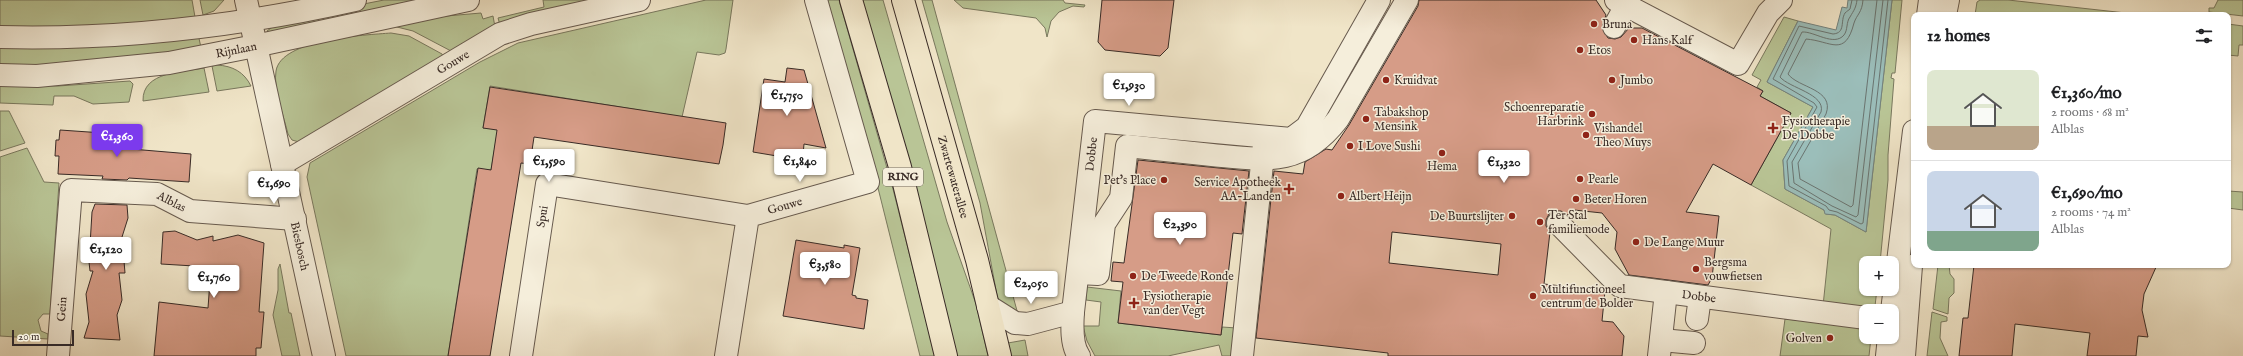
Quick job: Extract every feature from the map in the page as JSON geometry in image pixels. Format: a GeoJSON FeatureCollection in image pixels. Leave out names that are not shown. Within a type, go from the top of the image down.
{"type":"FeatureCollection","features":[{"type":"Feature","properties":{"kind":"main road","name":"RING"},"geometry":{"type":"LineString","coordinates":[[851,0],[900,167],[946,356]]}},
{"type":"Feature","properties":{"kind":"main road","name":"Zwartewaterallee"},"geometry":{"type":"LineString","coordinates":[[903,0],[988,306],[1000,356]]}},
{"type":"Feature","properties":{"kind":"street"},"geometry":{"type":"LineString","coordinates":[[0,37],[116,36],[248,10],[356,0]]}},
{"type":"Feature","properties":{"kind":"street","name":"Rijnlaan"},"geometry":{"type":"LineString","coordinates":[[0,75],[37,76],[148,65],[255,46],[468,0]]}},
{"type":"Feature","properties":{"kind":"street","name":"Gouwe"},"geometry":{"type":"LineString","coordinates":[[282,164],[500,34],[531,24],[639,0]]}},
{"type":"Feature","properties":{"kind":"street","name":"Gouwe"},"geometry":{"type":"LineString","coordinates":[[748,216],[868,182],[816,0]]}},
{"type":"Feature","properties":{"kind":"street"},"geometry":{"type":"LineString","coordinates":[[1302,146],[1307,127],[1379,0]]}},
{"type":"Feature","properties":{"kind":"street"},"geometry":{"type":"LineString","coordinates":[[1078,273],[1098,274],[1104,224],[1121,198],[1127,146],[1262,160],[1292,155],[1302,146],[1328,132],[1338,119],[1406,0]]}},
{"type":"Feature","properties":{"kind":"street"},"geometry":{"type":"LineString","coordinates":[[1614,27],[1624,2],[1738,64],[1768,13],[1781,0]]}},
{"type":"Feature","properties":{"kind":"street"},"geometry":{"type":"LineString","coordinates":[[1928,12],[1930,0]]}},
{"type":"Feature","properties":{"kind":"street"},"geometry":{"type":"LineString","coordinates":[[1946,12],[1948,0]]}},
{"type":"Feature","properties":{"kind":"street","name":"Biesbosch"},"geometry":{"type":"LineString","coordinates":[[248,10],[324,356]]}},
{"type":"Feature","properties":{"kind":"street","name":"Dobbe"},"geometry":{"type":"LineString","coordinates":[[1079,356],[1076,352],[1072,328],[1073,312],[1095,121],[1264,137],[1302,146]]}},
{"type":"Feature","properties":{"kind":"street"},"geometry":{"type":"LineString","coordinates":[[1242,356],[1264,137]]}},
{"type":"Feature","properties":{"kind":"street"},"geometry":{"type":"LineString","coordinates":[[1898,304],[1911,164]]}},
{"type":"Feature","properties":{"kind":"street","name":"Spui"},"geometry":{"type":"LineString","coordinates":[[521,356],[548,184],[748,216]]}},
{"type":"Feature","properties":{"kind":"street","name":"Alblas"},"geometry":{"type":"LineString","coordinates":[[71,190],[157,194],[190,211],[294,219]]}},
{"type":"Feature","properties":{"kind":"street","name":"Gein"},"geometry":{"type":"LineString","coordinates":[[58,356],[71,190]]}},
{"type":"Feature","properties":{"kind":"street"},"geometry":{"type":"LineString","coordinates":[[726,356],[748,216]]}},
{"type":"Feature","properties":{"kind":"street","name":"Dobbe"},"geometry":{"type":"LineString","coordinates":[[1558,223],[1620,286],[1859,317]]}},
{"type":"Feature","properties":{"kind":"street"},"geometry":{"type":"LineString","coordinates":[[1899,307],[1911,238]]}},
{"type":"Feature","properties":{"kind":"street"},"geometry":{"type":"LineString","coordinates":[[1666,292],[1660,348],[1694,343]]}},
{"type":"Feature","properties":{"kind":"street"},"geometry":{"type":"LineString","coordinates":[[1697,319],[1700,297]]}},
{"type":"Feature","properties":{"kind":"street"},"geometry":{"type":"LineString","coordinates":[[988,306],[1015,323],[1028,324],[1073,312]]}},
{"type":"Feature","properties":{"kind":"street"},"geometry":{"type":"LineString","coordinates":[[1899,330],[1904,356]]}},
{"type":"Feature","properties":{"kind":"street"},"geometry":{"type":"LineString","coordinates":[[1887,356],[1888,344]]}},
{"type":"Feature","properties":{"kind":"green space"},"geometry":{"type":"Polygon","coordinates":[[[0,0],[192,0],[195,17],[135,24],[0,29],[0,0]]]}},
{"type":"Feature","properties":{"kind":"green space"},"geometry":{"type":"Polygon","coordinates":[[[200,0],[224,0],[214,11],[203,15],[200,0]]]}},
{"type":"Feature","properties":{"kind":"green space"},"geometry":{"type":"Polygon","coordinates":[[[384,0],[443,0],[267,31],[282,20],[384,0]]]}},
{"type":"Feature","properties":{"kind":"green space"},"geometry":{"type":"Polygon","coordinates":[[[543,0],[606,0],[500,25],[498,18],[544,7],[543,0]]]}},
{"type":"Feature","properties":{"kind":"green space"},"geometry":{"type":"Polygon","coordinates":[[[706,0],[733,0],[726,49],[725,53],[719,55],[697,52],[682,117],[490,86],[483,128],[498,129],[491,170],[477,169],[448,356],[346,356],[307,177],[310,163],[480,62],[518,43],[706,0]]]}},
{"type":"Feature","properties":{"kind":"green space"},"geometry":{"type":"Polygon","coordinates":[[[825,0],[839,0],[893,189],[935,356],[920,356],[872,164],[825,0]]]}},
{"type":"Feature","properties":{"kind":"green space"},"geometry":{"type":"Polygon","coordinates":[[[861,0],[883,0],[947,222],[976,304],[988,356],[957,356],[909,165],[861,0]]]}},
{"type":"Feature","properties":{"kind":"green space"},"geometry":{"type":"Polygon","coordinates":[[[922,0],[932,0],[1019,318],[998,301],[980,203],[922,0]]]}},
{"type":"Feature","properties":{"kind":"green space"},"geometry":{"type":"Polygon","coordinates":[[[954,0],[1063,0],[1065,3],[1085,5],[1084,7],[1073,6],[1059,12],[1051,21],[1047,37],[1045,28],[1036,18],[963,8],[954,0]]]}},
{"type":"Feature","properties":{"kind":"green space"},"geometry":{"type":"Polygon","coordinates":[[[1892,0],[1902,0],[1895,73],[1892,73],[1891,78],[1894,79],[1888,155],[1888,180],[1881,256],[1859,256],[1859,296],[1876,296],[1875,304],[1859,304],[1859,310],[1823,306],[1831,229],[1751,185],[1791,113],[1760,96],[1763,91],[1757,87],[1761,80],[1752,75],[1784,17],[1798,21],[1767,82],[1813,107],[1783,160],[1785,189],[1824,210],[1826,214],[1835,215],[1866,232],[1892,0]]]}},
{"type":"Feature","properties":{"kind":"green space"},"geometry":{"type":"Polygon","coordinates":[[[1980,0],[2008,0],[2117,12],[1975,12],[1977,2],[1980,0]]]}},
{"type":"Feature","properties":{"kind":"green space"},"geometry":{"type":"Polygon","coordinates":[[[2218,0],[2243,0],[2243,16],[2231,15],[2231,12],[2209,12],[2209,8],[2214,8],[2218,0]]]}},
{"type":"Feature","properties":{"kind":"green space"},"geometry":{"type":"Polygon","coordinates":[[[481,13],[483,19],[493,16],[495,27],[451,51],[413,31],[393,26],[412,19],[481,13]]]}},
{"type":"Feature","properties":{"kind":"green space"},"geometry":{"type":"Polygon","coordinates":[[[2231,24],[2243,26],[2243,45],[2239,45],[2238,56],[2231,55],[2231,24]]]}},
{"type":"Feature","properties":{"kind":"green space"},"geometry":{"type":"Polygon","coordinates":[[[391,33],[409,36],[442,54],[444,57],[299,142],[292,140],[288,134],[276,86],[276,71],[281,60],[292,52],[308,45],[345,37],[391,33]]]}},
{"type":"Feature","properties":{"kind":"green space"},"geometry":{"type":"Polygon","coordinates":[[[198,34],[202,52],[0,68],[0,45],[198,34]]]}},
{"type":"Feature","properties":{"kind":"green space"},"geometry":{"type":"Polygon","coordinates":[[[217,65],[233,68],[245,77],[251,86],[217,91],[212,66],[217,65]]]}},
{"type":"Feature","properties":{"kind":"green space"},"geometry":{"type":"Polygon","coordinates":[[[204,68],[209,92],[143,101],[145,91],[149,84],[157,78],[176,72],[204,68]]]}},
{"type":"Feature","properties":{"kind":"green space"},"geometry":{"type":"Polygon","coordinates":[[[130,81],[133,84],[129,102],[93,104],[74,96],[54,96],[53,105],[0,103],[0,85],[58,86],[130,81]]]}},
{"type":"Feature","properties":{"kind":"green space"},"geometry":{"type":"Polygon","coordinates":[[[0,111],[9,111],[25,143],[0,151],[0,111]]]}},
{"type":"Feature","properties":{"kind":"green space"},"geometry":{"type":"Polygon","coordinates":[[[27,148],[44,182],[59,183],[50,314],[43,314],[38,320],[41,331],[48,334],[48,339],[0,336],[0,157],[27,148]]]}},
{"type":"Feature","properties":{"kind":"green space"},"geometry":{"type":"Polygon","coordinates":[[[2231,191],[2243,192],[2243,210],[2231,208],[2231,191]]]}},
{"type":"Feature","properties":{"kind":"green space"},"geometry":{"type":"Polygon","coordinates":[[[280,264],[289,313],[291,313],[300,356],[282,356],[273,315],[278,290],[278,269],[280,264]]]}},
{"type":"Feature","properties":{"kind":"green space"},"geometry":{"type":"Polygon","coordinates":[[[1938,268],[1949,268],[1950,274],[1954,279],[1954,293],[1949,298],[1948,314],[1933,309],[1938,268]]]}},
{"type":"Feature","properties":{"kind":"green space"},"geometry":{"type":"Polygon","coordinates":[[[1087,287],[1121,291],[1118,323],[1221,335],[1222,327],[1237,328],[1234,356],[1222,356],[1219,345],[1168,356],[1095,356],[1087,341],[1083,326],[1099,326],[1101,302],[1086,300],[1087,287]]]}},
{"type":"Feature","properties":{"kind":"green space"},"geometry":{"type":"Polygon","coordinates":[[[1932,312],[1947,317],[1947,321],[1941,322],[1940,338],[1948,356],[1927,356],[1932,312]]]}},
{"type":"Feature","properties":{"kind":"green space"},"geometry":{"type":"Polygon","coordinates":[[[1785,319],[1859,326],[1859,344],[1870,344],[1869,356],[1780,356],[1785,319]]]}},
{"type":"Feature","properties":{"kind":"green space"},"geometry":{"type":"Polygon","coordinates":[[[1025,340],[1028,356],[1011,356],[1008,343],[1025,340]]]}},
{"type":"Feature","properties":{"kind":"water"},"geometry":{"type":"Polygon","coordinates":[[[1848,0],[1892,0],[1866,232],[1835,215],[1825,214],[1824,210],[1785,189],[1783,160],[1813,107],[1767,82],[1798,21],[1836,30],[1842,7],[1847,8],[1848,0]]]}},
{"type":"Feature","properties":{"kind":"building"},"geometry":{"type":"Polygon","coordinates":[[[1102,0],[1174,0],[1168,48],[1160,56],[1105,50],[1098,42],[1102,0]]]}},
{"type":"Feature","properties":{"kind":"building"},"geometry":{"type":"Polygon","coordinates":[[[1419,0],[1596,0],[1606,15],[1602,28],[1608,38],[1615,39],[1621,37],[1629,28],[1642,28],[1763,91],[1760,96],[1791,113],[1751,185],[1713,164],[1686,212],[1719,216],[1712,278],[1708,285],[1629,275],[1615,249],[1617,232],[1602,213],[1574,210],[1568,215],[1561,211],[1554,211],[1549,214],[1546,220],[1546,226],[1550,232],[1544,284],[1605,291],[1602,321],[1613,322],[1624,336],[1622,356],[1388,356],[1388,353],[1256,338],[1274,171],[1303,174],[1305,162],[1326,149],[1332,150],[1349,125],[1418,6],[1419,0]],[[1392,232],[1389,263],[1498,275],[1501,244],[1392,232]]]}},
{"type":"Feature","properties":{"kind":"building"},"geometry":{"type":"Polygon","coordinates":[[[787,68],[804,70],[826,148],[804,144],[803,155],[784,152],[783,157],[753,152],[764,79],[785,82],[787,68]]]}},
{"type":"Feature","properties":{"kind":"building"},"geometry":{"type":"Polygon","coordinates":[[[490,87],[726,123],[723,145],[719,164],[534,137],[530,164],[521,163],[490,356],[448,356],[478,168],[491,170],[497,130],[483,128],[490,87]]]}},
{"type":"Feature","properties":{"kind":"building"},"geometry":{"type":"Polygon","coordinates":[[[60,130],[132,135],[131,149],[191,154],[189,182],[129,178],[127,180],[102,179],[103,176],[58,174],[59,156],[55,156],[56,140],[59,140],[60,130]]]}},
{"type":"Feature","properties":{"kind":"building"},"geometry":{"type":"Polygon","coordinates":[[[1138,160],[1249,171],[1242,234],[1233,233],[1221,335],[1118,323],[1123,282],[1111,281],[1113,262],[1124,263],[1138,160]]]}},
{"type":"Feature","properties":{"kind":"building"},"geometry":{"type":"Polygon","coordinates":[[[95,204],[127,205],[128,218],[122,237],[125,273],[119,273],[122,300],[117,315],[120,340],[84,338],[89,322],[86,294],[93,271],[90,271],[89,262],[92,212],[95,204]]]}},
{"type":"Feature","properties":{"kind":"building"},"geometry":{"type":"Polygon","coordinates":[[[175,231],[197,240],[213,236],[213,241],[238,235],[264,243],[259,312],[264,312],[261,348],[256,348],[256,356],[154,356],[159,302],[208,308],[211,267],[161,264],[163,232],[175,231]]]}},
{"type":"Feature","properties":{"kind":"building"},"geometry":{"type":"Polygon","coordinates":[[[796,240],[844,248],[844,245],[860,248],[852,295],[856,296],[856,298],[868,300],[864,329],[783,316],[796,240]]]}},
{"type":"Feature","properties":{"kind":"building"},"geometry":{"type":"Polygon","coordinates":[[[1974,268],[2156,268],[2144,294],[2142,310],[2148,337],[2138,336],[2136,356],[2087,356],[2090,333],[2015,324],[2012,356],[1959,356],[1963,318],[1968,318],[1974,268]]]}},
{"type":"Feature","properties":{"kind":"place","name":"Bruna"},"geometry":{"type":"Point","coordinates":[1594,24]}},
{"type":"Feature","properties":{"kind":"place","name":"Hans Kalf"},"geometry":{"type":"Point","coordinates":[1634,40]}},
{"type":"Feature","properties":{"kind":"place","name":"Etos"},"geometry":{"type":"Point","coordinates":[1580,50]}},
{"type":"Feature","properties":{"kind":"place","name":"Kruidvat"},"geometry":{"type":"Point","coordinates":[1386,80]}},
{"type":"Feature","properties":{"kind":"place","name":"Jumbo"},"geometry":{"type":"Point","coordinates":[1612,80]}},
{"type":"Feature","properties":{"kind":"place","name":"Schoenreparatie Harbrink"},"geometry":{"type":"Point","coordinates":[1592,114]}},
{"type":"Feature","properties":{"kind":"place","name":"Tabakshop Mensink"},"geometry":{"type":"Point","coordinates":[1366,119]}},
{"type":"Feature","properties":{"kind":"place","name":"Fysiotherapie De Dobbe"},"geometry":{"type":"Point","coordinates":[1773,128]}},
{"type":"Feature","properties":{"kind":"place","name":"Vishandel Theo Muys"},"geometry":{"type":"Point","coordinates":[1586,135]}},
{"type":"Feature","properties":{"kind":"place","name":"I Love Sushi"},"geometry":{"type":"Point","coordinates":[1350,146]}},
{"type":"Feature","properties":{"kind":"place","name":"Hema"},"geometry":{"type":"Point","coordinates":[1442,153]}},
{"type":"Feature","properties":{"kind":"place","name":"Pearle"},"geometry":{"type":"Point","coordinates":[1580,179]}},
{"type":"Feature","properties":{"kind":"place","name":"Pet's Place"},"geometry":{"type":"Point","coordinates":[1164,180]}},
{"type":"Feature","properties":{"kind":"place","name":"Service Apotheek AA-Landen"},"geometry":{"type":"Point","coordinates":[1289,189]}},
{"type":"Feature","properties":{"kind":"place","name":"Albert Heijn"},"geometry":{"type":"Point","coordinates":[1341,196]}},
{"type":"Feature","properties":{"kind":"place","name":"Beter Horen"},"geometry":{"type":"Point","coordinates":[1576,199]}},
{"type":"Feature","properties":{"kind":"place","name":"De Buurtslijter"},"geometry":{"type":"Point","coordinates":[1512,216]}},
{"type":"Feature","properties":{"kind":"place","name":"Ter Stal familiemode"},"geometry":{"type":"Point","coordinates":[1540,222]}},
{"type":"Feature","properties":{"kind":"place","name":"De Lange Muur"},"geometry":{"type":"Point","coordinates":[1636,242]}},
{"type":"Feature","properties":{"kind":"place","name":"Bergsma vouwfietsen"},"geometry":{"type":"Point","coordinates":[1696,269]}},
{"type":"Feature","properties":{"kind":"place","name":"De Tweede Ronde"},"geometry":{"type":"Point","coordinates":[1133,276]}},
{"type":"Feature","properties":{"kind":"place","name":"Multifunctioneel centrum de Bolder"},"geometry":{"type":"Point","coordinates":[1533,296]}},
{"type":"Feature","properties":{"kind":"place","name":"Fysiotherapie van der Vegt"},"geometry":{"type":"Point","coordinates":[1134,303]}},
{"type":"Feature","properties":{"kind":"place","name":"Golven"},"geometry":{"type":"Point","coordinates":[1830,338]}}]}
